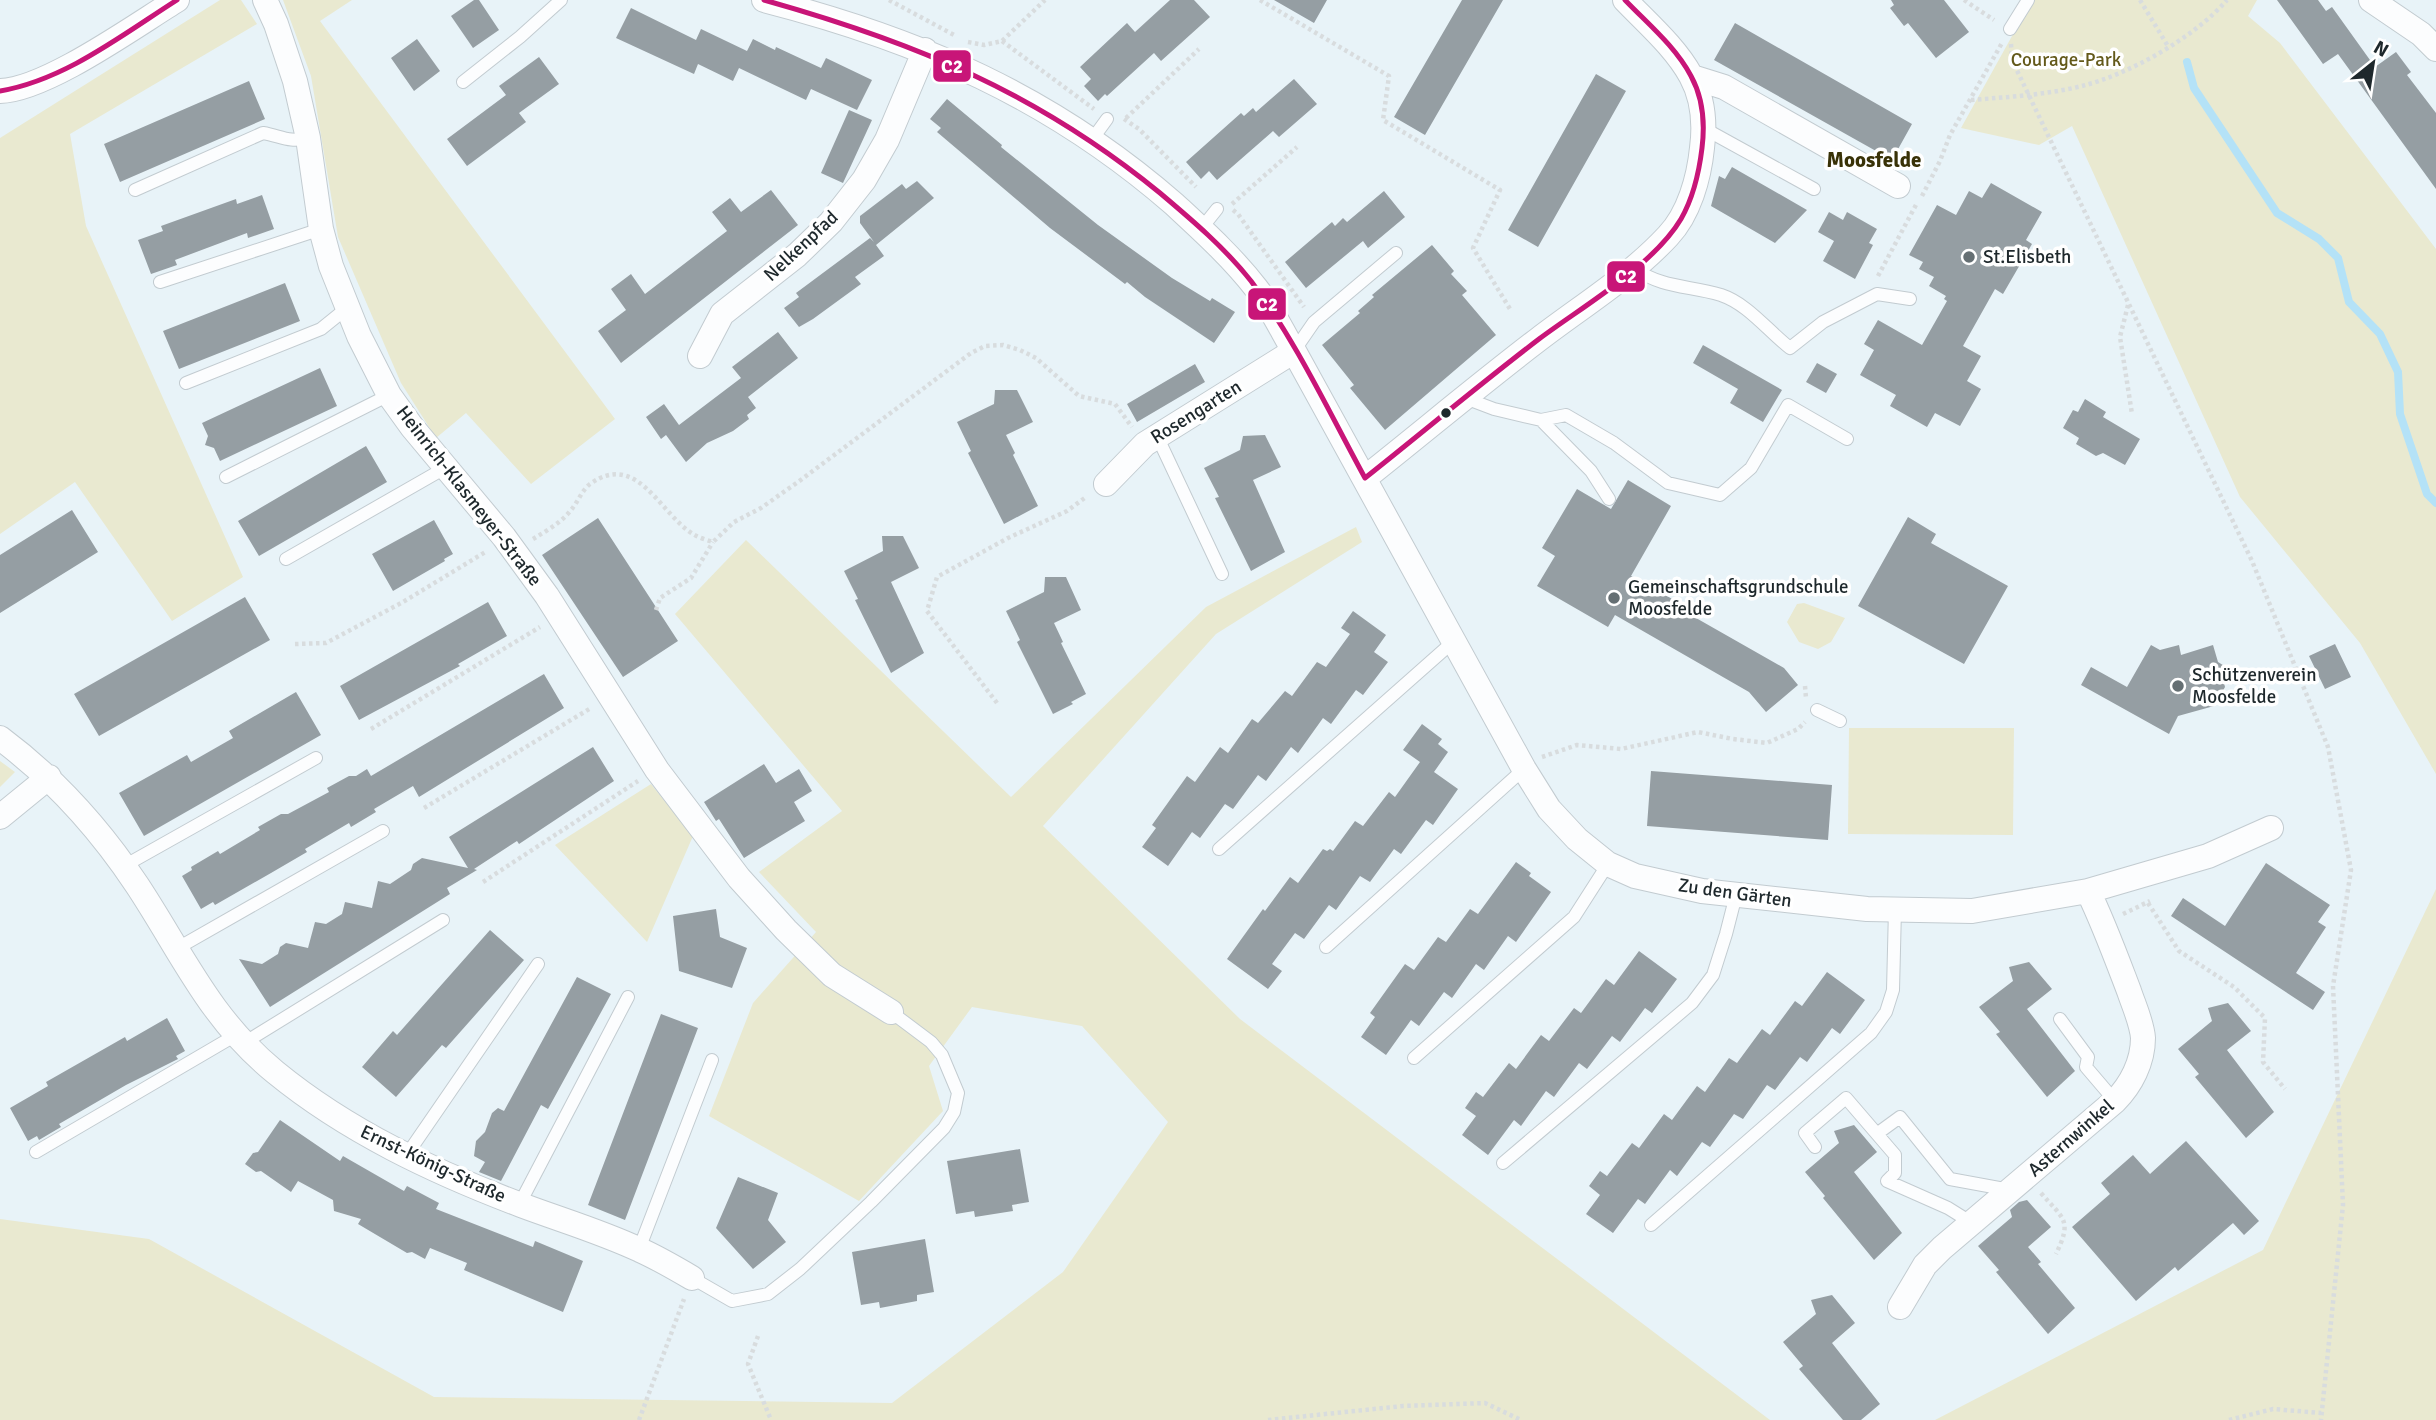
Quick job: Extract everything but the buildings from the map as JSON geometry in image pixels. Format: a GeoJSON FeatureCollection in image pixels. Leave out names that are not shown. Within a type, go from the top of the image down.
{"type":"FeatureCollection","features":[{"type":"Feature","properties":{"kind":"street"},"geometry":{"type":"LineString","coordinates":[[0,91],[9,91],[38,81],[71,65],[177,0]]}},
{"type":"Feature","properties":{"kind":"street","name":"Heinrich-Klasmeyer-Straße"},"geometry":{"type":"LineString","coordinates":[[265,0],[276,23],[295,81],[308,138],[321,229],[331,266],[347,308],[389,396],[509,544],[559,615],[657,770],[739,878],[832,975],[891,1012]]}},
{"type":"Feature","properties":{"kind":"street","name":"Zu den Gärten"},"geometry":{"type":"LineString","coordinates":[[764,0],[858,26],[925,50],[998,83],[1091,141],[1147,181],[1201,229],[1256,288],[1294,351],[1524,769],[1549,809],[1577,839],[1608,864],[1635,876],[1702,891],[1867,909],[1972,911],[2088,891],[2208,856],[2271,828]]}},
{"type":"Feature","properties":{"kind":"street"},"geometry":{"type":"LineString","coordinates":[[1365,478],[1633,268],[1669,235],[1685,210],[1701,157],[1704,129],[1700,104],[1692,77],[1670,46],[1625,0]]}},
{"type":"Feature","properties":{"kind":"street"},"geometry":{"type":"LineString","coordinates":[[2371,0],[2421,34],[2436,49]]}},
{"type":"Feature","properties":{"kind":"street","name":"Nelkenpfad"},"geometry":{"type":"LineString","coordinates":[[700,356],[722,314],[797,255],[831,222],[864,180],[887,140],[925,50]]}},
{"type":"Feature","properties":{"kind":"street"},"geometry":{"type":"LineString","coordinates":[[1692,77],[1724,87],[1898,186]]}},
{"type":"Feature","properties":{"kind":"street","name":"Rosengarten"},"geometry":{"type":"LineString","coordinates":[[1106,484],[1151,440],[1294,351]]}},
{"type":"Feature","properties":{"kind":"street","name":"Ernst-König-Straße"},"geometry":{"type":"LineString","coordinates":[[0,738],[49,778],[100,833],[124,866],[196,984],[240,1039],[274,1071],[315,1102],[406,1156],[519,1205],[639,1250],[692,1278]]}},
{"type":"Feature","properties":{"kind":"street"},"geometry":{"type":"LineString","coordinates":[[0,817],[49,778]]}},
{"type":"Feature","properties":{"kind":"street","name":"Asternwinkel"},"geometry":{"type":"LineString","coordinates":[[1900,1307],[1926,1265],[2115,1101],[2125,1091],[2134,1075],[2143,1038],[2137,1013],[2088,891]]}},
{"type":"Feature","properties":{"kind":"lane"},"geometry":{"type":"LineString","coordinates":[[463,82],[561,0]]}},
{"type":"Feature","properties":{"kind":"lane"},"geometry":{"type":"LineString","coordinates":[[2010,29],[2028,0]]}},
{"type":"Feature","properties":{"kind":"lane"},"geometry":{"type":"LineString","coordinates":[[1091,141],[1107,119]]}},
{"type":"Feature","properties":{"kind":"lane"},"geometry":{"type":"LineString","coordinates":[[1704,129],[1814,189]]}},
{"type":"Feature","properties":{"kind":"lane"},"geometry":{"type":"LineString","coordinates":[[135,190],[263,133],[278,135],[293,142],[308,138]]}},
{"type":"Feature","properties":{"kind":"lane"},"geometry":{"type":"LineString","coordinates":[[1201,229],[1217,209]]}},
{"type":"Feature","properties":{"kind":"lane"},"geometry":{"type":"LineString","coordinates":[[160,282],[321,229]]}},
{"type":"Feature","properties":{"kind":"lane"},"geometry":{"type":"LineString","coordinates":[[1294,351],[1314,321],[1396,253]]}},
{"type":"Feature","properties":{"kind":"lane"},"geometry":{"type":"LineString","coordinates":[[1633,268],[1650,279],[1723,296],[1758,317],[1790,348],[1823,322],[1877,294],[1910,299]]}},
{"type":"Feature","properties":{"kind":"lane"},"geometry":{"type":"LineString","coordinates":[[186,383],[321,329],[347,308]]}},
{"type":"Feature","properties":{"kind":"lane"},"geometry":{"type":"LineString","coordinates":[[226,477],[389,396]]}},
{"type":"Feature","properties":{"kind":"lane"},"geometry":{"type":"LineString","coordinates":[[1464,398],[1541,421],[1566,415],[1614,443],[1668,483],[1720,495],[1751,468],[1788,405],[1847,439]]}},
{"type":"Feature","properties":{"kind":"lane"},"geometry":{"type":"LineString","coordinates":[[1541,421],[1591,471],[1609,499]]}},
{"type":"Feature","properties":{"kind":"lane"},"geometry":{"type":"LineString","coordinates":[[1151,440],[1222,574]]}},
{"type":"Feature","properties":{"kind":"lane"},"geometry":{"type":"LineString","coordinates":[[286,559],[445,468]]}},
{"type":"Feature","properties":{"kind":"lane"},"geometry":{"type":"LineString","coordinates":[[1219,849],[1454,641]]}},
{"type":"Feature","properties":{"kind":"lane"},"geometry":{"type":"LineString","coordinates":[[1817,710],[1840,720]]}},
{"type":"Feature","properties":{"kind":"lane"},"geometry":{"type":"LineString","coordinates":[[124,866],[316,758]]}},
{"type":"Feature","properties":{"kind":"lane"},"geometry":{"type":"LineString","coordinates":[[1326,947],[1524,769]]}},
{"type":"Feature","properties":{"kind":"lane"},"geometry":{"type":"LineString","coordinates":[[176,949],[383,831]]}},
{"type":"Feature","properties":{"kind":"lane"},"geometry":{"type":"LineString","coordinates":[[1414,1058],[1574,917],[1608,864]]}},
{"type":"Feature","properties":{"kind":"lane"},"geometry":{"type":"LineString","coordinates":[[1503,1164],[1692,1003],[1713,975],[1736,895]]}},
{"type":"Feature","properties":{"kind":"lane"},"geometry":{"type":"LineString","coordinates":[[1651,1225],[1871,1033],[1886,1012],[1893,990],[1895,909]]}},
{"type":"Feature","properties":{"kind":"lane"},"geometry":{"type":"LineString","coordinates":[[36,1152],[240,1039],[443,920]]}},
{"type":"Feature","properties":{"kind":"lane"},"geometry":{"type":"LineString","coordinates":[[406,1156],[538,964]]}},
{"type":"Feature","properties":{"kind":"lane"},"geometry":{"type":"LineString","coordinates":[[519,1205],[628,997]]}},
{"type":"Feature","properties":{"kind":"lane"},"geometry":{"type":"LineString","coordinates":[[692,1278],[732,1301],[768,1294],[800,1269],[850,1222],[944,1128],[954,1112],[958,1093],[942,1055],[931,1042],[891,1012]]}},
{"type":"Feature","properties":{"kind":"lane"},"geometry":{"type":"LineString","coordinates":[[2060,1019],[2088,1057],[2086,1067],[2115,1101]]}},
{"type":"Feature","properties":{"kind":"lane"},"geometry":{"type":"LineString","coordinates":[[639,1250],[712,1060]]}},
{"type":"Feature","properties":{"kind":"lane"},"geometry":{"type":"LineString","coordinates":[[1815,1147],[1805,1133],[1846,1098],[1895,1155],[1895,1173],[1886,1181],[1948,1208],[1972,1223]]}},
{"type":"Feature","properties":{"kind":"lane"},"geometry":{"type":"LineString","coordinates":[[1878,1133],[1900,1117],[1950,1180],[2019,1183]]}},
{"type":"Feature","properties":{"kind":"path"},"geometry":{"type":"LineString","coordinates":[[889,0],[967,42],[984,45],[1002,41],[1045,0]]}},
{"type":"Feature","properties":{"kind":"path"},"geometry":{"type":"LineString","coordinates":[[1260,0],[1389,76],[1383,120],[1500,190],[1473,248],[1510,309]]}},
{"type":"Feature","properties":{"kind":"path"},"geometry":{"type":"LineString","coordinates":[[1964,0],[2010,29],[2012,60],[2252,561],[2328,747],[2351,870],[2333,986],[2343,1205],[2321,1420]]}},
{"type":"Feature","properties":{"kind":"path"},"geometry":{"type":"LineString","coordinates":[[2140,0],[2169,48]]}},
{"type":"Feature","properties":{"kind":"path"},"geometry":{"type":"LineString","coordinates":[[1970,100],[2029,96],[2084,86],[2169,48],[2211,19],[2227,0]]}},
{"type":"Feature","properties":{"kind":"path"},"geometry":{"type":"LineString","coordinates":[[1002,41],[1107,119],[1125,119],[1139,129],[1217,209]]}},
{"type":"Feature","properties":{"kind":"path"},"geometry":{"type":"LineString","coordinates":[[1883,265],[1925,193],[1950,135],[2001,44]]}},
{"type":"Feature","properties":{"kind":"path"},"geometry":{"type":"LineString","coordinates":[[1125,119],[1199,49]]}},
{"type":"Feature","properties":{"kind":"path"},"geometry":{"type":"LineString","coordinates":[[1297,147],[1229,207],[1238,214],[1314,321]]}},
{"type":"Feature","properties":{"kind":"path"},"geometry":{"type":"LineString","coordinates":[[2129,304],[2120,337],[2132,414]]}},
{"type":"Feature","properties":{"kind":"path"},"geometry":{"type":"LineString","coordinates":[[656,610],[660,598],[691,578],[713,542],[734,522],[780,495],[971,353],[985,346],[1003,345],[1036,358],[1079,396],[1115,404],[1151,440]]}},
{"type":"Feature","properties":{"kind":"path"},"geometry":{"type":"LineString","coordinates":[[295,644],[326,643],[478,558],[559,522],[571,511],[587,486],[605,475],[626,474],[648,489],[693,534],[713,542]]}},
{"type":"Feature","properties":{"kind":"path"},"geometry":{"type":"LineString","coordinates":[[998,703],[926,611],[937,578],[1008,538],[1067,511],[1106,484]]}},
{"type":"Feature","properties":{"kind":"path"},"geometry":{"type":"LineString","coordinates":[[371,729],[559,615]]}},
{"type":"Feature","properties":{"kind":"path"},"geometry":{"type":"LineString","coordinates":[[1524,769],[1537,759],[1577,745],[1621,750],[1698,732],[1768,743],[1798,729],[1817,710],[1806,699],[1805,686]]}},
{"type":"Feature","properties":{"kind":"path"},"geometry":{"type":"LineString","coordinates":[[424,808],[610,697]]}},
{"type":"Feature","properties":{"kind":"path"},"geometry":{"type":"LineString","coordinates":[[483,882],[657,770]]}},
{"type":"Feature","properties":{"kind":"path"},"geometry":{"type":"LineString","coordinates":[[2148,902],[2170,941],[2179,951],[2234,987],[2265,1018],[2263,1062],[2285,1088]]}},
{"type":"Feature","properties":{"kind":"path"},"geometry":{"type":"LineString","coordinates":[[2019,1183],[2064,1219],[2066,1234],[2056,1254]]}},
{"type":"Feature","properties":{"kind":"path"},"geometry":{"type":"LineString","coordinates":[[639,1420],[692,1278]]}},
{"type":"Feature","properties":{"kind":"path"},"geometry":{"type":"LineString","coordinates":[[758,1336],[748,1364],[771,1420]]}},
{"type":"Feature","properties":{"kind":"path"},"geometry":{"type":"LineString","coordinates":[[1268,1420],[1403,1406],[1485,1404],[1521,1420]]}},
{"type":"Feature","properties":{"kind":"path"},"geometry":{"type":"LineString","coordinates":[[2230,1420],[2273,1409],[2321,1413]]}},
{"type":"Feature","properties":{"kind":"green space"},"geometry":{"type":"Polygon","coordinates":[[[220,0],[241,0],[257,24],[70,134],[86,226],[243,577],[172,621],[75,482],[0,534],[0,138],[220,0]]]}},
{"type":"Feature","properties":{"kind":"green space"},"geometry":{"type":"Polygon","coordinates":[[[283,0],[352,0],[320,21],[615,419],[531,484],[466,413],[436,438],[401,383],[338,237],[311,76],[283,0]]]}},
{"type":"Feature","properties":{"kind":"green space","name":"Courage-Park"},"geometry":{"type":"Polygon","coordinates":[[[2032,0],[2257,0],[2248,16],[2280,43],[2436,249],[2436,774],[2360,643],[2240,497],[2072,126],[2039,145],[1961,128],[2032,0]]]}},
{"type":"Feature","properties":{"kind":"green space"},"geometry":{"type":"Polygon","coordinates":[[[1356,527],[1362,542],[1216,634],[1043,826],[1240,1019],[1770,1420],[0,1420],[0,1219],[149,1239],[434,1397],[892,1403],[1063,1272],[1168,1122],[1082,1026],[972,1007],[929,1066],[943,1111],[859,1201],[709,1116],[753,1003],[816,932],[759,872],[842,811],[675,614],[746,540],[1011,797],[1206,607],[1356,527]]]}},
{"type":"Feature","properties":{"kind":"green space"},"geometry":{"type":"Polygon","coordinates":[[[1804,603],[1845,618],[1831,642],[1818,649],[1799,642],[1787,622],[1797,604],[1804,603]]]}},
{"type":"Feature","properties":{"kind":"green space"},"geometry":{"type":"Polygon","coordinates":[[[1849,728],[2014,728],[2013,835],[1848,834],[1849,728]]]}},
{"type":"Feature","properties":{"kind":"green space"},"geometry":{"type":"Polygon","coordinates":[[[0,761],[15,772],[0,787],[0,761]]]}},
{"type":"Feature","properties":{"kind":"green space"},"geometry":{"type":"Polygon","coordinates":[[[651,784],[693,836],[647,942],[555,845],[651,784]]]}},
{"type":"Feature","properties":{"kind":"green space"},"geometry":{"type":"Polygon","coordinates":[[[2436,889],[2436,1420],[1935,1420],[2263,1250],[2436,889]]]}},
{"type":"Feature","properties":{"kind":"waterway"},"geometry":{"type":"LineString","coordinates":[[2187,62],[2194,88],[2277,213],[2319,239],[2338,258],[2349,302],[2380,334],[2398,372],[2400,414],[2427,494],[2436,503]]}},
{"type":"Feature","properties":{"kind":"transit line","name":"C2"},"geometry":{"type":"LineString","coordinates":[[0,91],[24,85],[70,67],[177,0]]}},
{"type":"Feature","properties":{"kind":"transit line","name":"C2"},"geometry":{"type":"LineString","coordinates":[[764,0],[872,34],[973,75],[1068,127],[1160,193],[1219,246],[1251,281],[1297,352],[1365,478]]}},
{"type":"Feature","properties":{"kind":"transit line","name":"C2"},"geometry":{"type":"LineString","coordinates":[[1365,478],[1517,356],[1635,269],[1669,236],[1681,219],[1692,194],[1701,157],[1701,102],[1685,65],[1625,0]]}},
{"type":"Feature","properties":{"kind":"place","name":"St.Elisbeth"},"geometry":{"type":"Point","coordinates":[1969,257]}},
{"type":"Feature","properties":{"kind":"place","name":"Gemeinschaftsgrundschule Moosfelde"},"geometry":{"type":"Point","coordinates":[1614,598]}},
{"type":"Feature","properties":{"kind":"place","name":"Schützenverein Moosfelde"},"geometry":{"type":"Point","coordinates":[2178,686]}},
{"type":"Feature","properties":{"kind":"district","name":"Moosfelde"},"geometry":{"type":"Point","coordinates":[1874,160]}}]}
